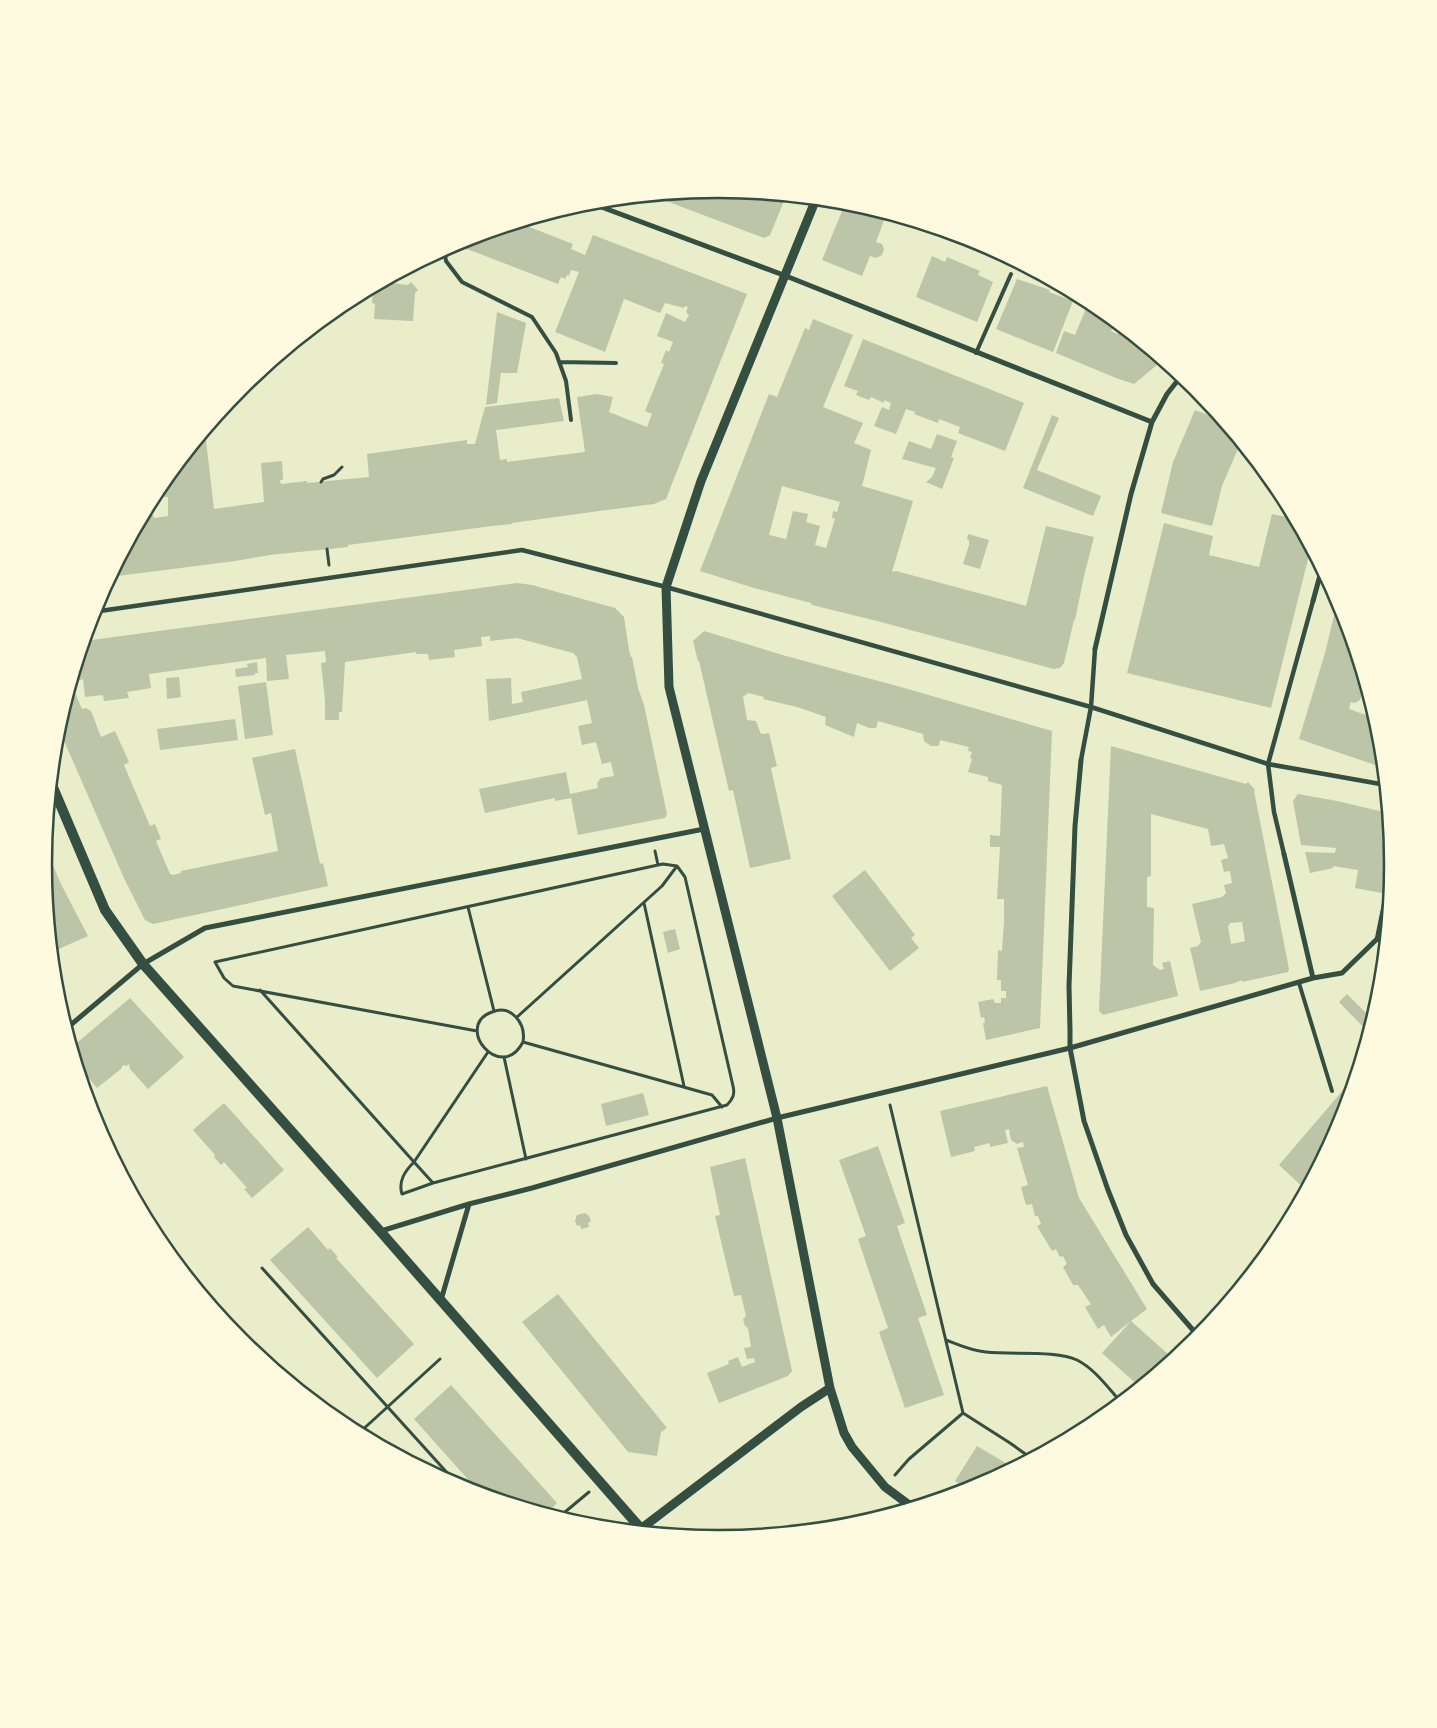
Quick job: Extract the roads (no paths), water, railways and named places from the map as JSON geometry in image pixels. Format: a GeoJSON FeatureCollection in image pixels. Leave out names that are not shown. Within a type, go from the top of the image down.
{"type":"FeatureCollection","features":[{"type":"Feature","properties":{"kind":"main road"},"geometry":{"type":"LineString","coordinates":[[56,795],[105,910],[143,964],[638,1525]]}},
{"type":"Feature","properties":{"kind":"street"},"geometry":{"type":"LineString","coordinates":[[814,205],[702,481],[666,587],[669,687],[777,1118],[830,1388],[844,1433],[852,1447],[885,1487],[906,1503]]}},
{"type":"Feature","properties":{"kind":"street"},"geometry":{"type":"LineString","coordinates":[[605,208],[786,276],[1152,422]]}},
{"type":"Feature","properties":{"kind":"street"},"geometry":{"type":"LineString","coordinates":[[1177,381],[1167,394],[1152,422],[1131,494],[1095,649],[1091,707],[1081,760],[1074,836],[1069,986],[1070,1048],[1084,1121],[1126,1235],[1153,1284],[1193,1330]]}},
{"type":"Feature","properties":{"kind":"street"},"geometry":{"type":"LineString","coordinates":[[102,611],[522,550],[666,587],[1091,707],[1268,764],[1380,784]]}},
{"type":"Feature","properties":{"kind":"street"},"geometry":{"type":"LineString","coordinates":[[1313,978],[1274,812],[1268,764],[1320,577]]}},
{"type":"Feature","properties":{"kind":"street"},"geometry":{"type":"LineString","coordinates":[[72,1024],[143,964],[205,928],[704,829]]}},
{"type":"Feature","properties":{"kind":"street"},"geometry":{"type":"LineString","coordinates":[[380,1231],[468,1204],[532,1188],[777,1118],[1070,1048],[1313,978],[1342,973],[1377,939],[1383,911]]}},
{"type":"Feature","properties":{"kind":"street"},"geometry":{"type":"LineString","coordinates":[[441,1301],[468,1204]]}},
{"type":"Feature","properties":{"kind":"street"},"geometry":{"type":"LineString","coordinates":[[649,1526],[801,1407],[830,1388]]}},
{"type":"Feature","properties":{"kind":"lane"},"geometry":{"type":"LineString","coordinates":[[445,257],[446,261],[462,282],[532,317],[556,353],[566,381],[571,420]]}},
{"type":"Feature","properties":{"kind":"lane"},"geometry":{"type":"LineString","coordinates":[[976,353],[1011,274]]}},
{"type":"Feature","properties":{"kind":"lane"},"geometry":{"type":"LineString","coordinates":[[559,362],[616,363]]}},
{"type":"Feature","properties":{"kind":"lane"},"geometry":{"type":"LineString","coordinates":[[1299,982],[1332,1092]]}}]}
